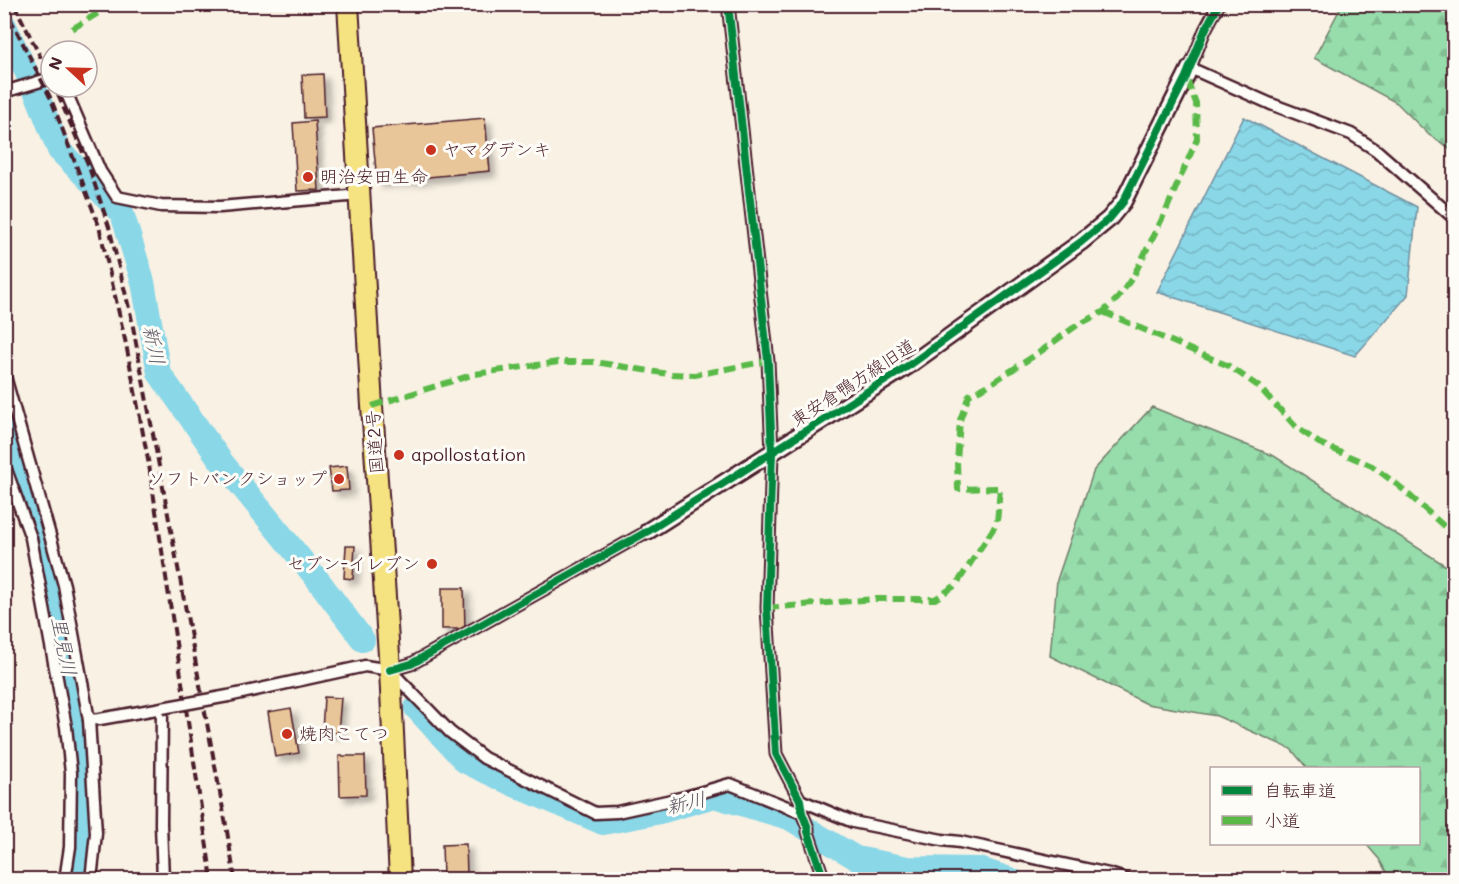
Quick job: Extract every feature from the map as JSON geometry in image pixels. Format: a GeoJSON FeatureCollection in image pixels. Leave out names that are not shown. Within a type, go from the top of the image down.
{"type":"FeatureCollection","features":[{"type":"Feature","properties":{"kind":"highway","name":"国道2号"},"geometry":{"type":"LineString","coordinates":[[348,4],[390,670],[400,879]]}},
{"type":"Feature","properties":{"kind":"street"},"geometry":{"type":"LineString","coordinates":[[728,4],[768,361],[772,453],[767,608],[776,754],[800,800],[802,813],[824,879]]}},
{"type":"Feature","properties":{"kind":"street","name":"東安倉鴨方線旧道"},"geometry":{"type":"LineString","coordinates":[[390,670],[411,664],[648,531],[912,364],[1081,242],[1109,219],[1124,202],[1219,4]]}},
{"type":"Feature","properties":{"kind":"street"},"geometry":{"type":"LineString","coordinates":[[1190,68],[1271,104],[1351,134],[1376,150],[1455,218]]}},
{"type":"Feature","properties":{"kind":"street"},"geometry":{"type":"LineString","coordinates":[[4,92],[39,82]]}},
{"type":"Feature","properties":{"kind":"street"},"geometry":{"type":"LineString","coordinates":[[69,99],[100,171],[117,197],[161,206],[220,207],[360,195]]}},
{"type":"Feature","properties":{"kind":"street"},"geometry":{"type":"LineString","coordinates":[[4,374],[64,585],[89,720],[96,833],[91,879]]}},
{"type":"Feature","properties":{"kind":"street"},"geometry":{"type":"LineString","coordinates":[[4,464],[31,538],[66,727],[71,773],[70,847],[65,879]]}},
{"type":"Feature","properties":{"kind":"street"},"geometry":{"type":"LineString","coordinates":[[89,720],[228,696],[366,666],[390,670],[450,732],[484,758],[595,813],[617,812],[730,784],[802,813]]}},
{"type":"Feature","properties":{"kind":"street"},"geometry":{"type":"LineString","coordinates":[[162,708],[163,879]]}},
{"type":"Feature","properties":{"kind":"street"},"geometry":{"type":"LineString","coordinates":[[800,800],[853,822],[960,842],[1128,879]]}},
{"type":"Feature","properties":{"kind":"green space"},"geometry":{"type":"Polygon","coordinates":[[[1342,5],[1454,5],[1454,151],[1429,135],[1397,103],[1314,58],[1342,5]]]}},
{"type":"Feature","properties":{"kind":"green space"},"geometry":{"type":"Polygon","coordinates":[[[1152,407],[1274,456],[1454,571],[1454,879],[1390,879],[1379,859],[1367,845],[1420,845],[1420,767],[1306,767],[1291,749],[1217,716],[1147,704],[1050,656],[1057,580],[1094,470],[1152,407]]]}},
{"type":"Feature","properties":{"kind":"water"},"geometry":{"type":"Polygon","coordinates":[[[1244,117],[1417,207],[1408,295],[1355,356],[1157,292],[1244,117]]]}},
{"type":"Feature","properties":{"kind":"building"},"geometry":{"type":"Polygon","coordinates":[[[323,74],[325,117],[304,118],[302,75],[323,74]]]}},
{"type":"Feature","properties":{"kind":"building","name":"ヤマダデンキ"},"geometry":{"type":"Polygon","coordinates":[[[485,118],[490,171],[377,182],[372,128],[485,118]]]}},
{"type":"Feature","properties":{"kind":"building"},"geometry":{"type":"Polygon","coordinates":[[[315,121],[319,190],[297,191],[293,123],[315,121]]]}},
{"type":"Feature","properties":{"kind":"building","name":"ソフトバンクショップ"},"geometry":{"type":"Polygon","coordinates":[[[347,466],[349,490],[332,491],[329,468],[347,466]]]}},
{"type":"Feature","properties":{"kind":"building"},"geometry":{"type":"Polygon","coordinates":[[[346,546],[355,546],[353,579],[344,578],[346,546]]]}},
{"type":"Feature","properties":{"kind":"building"},"geometry":{"type":"Polygon","coordinates":[[[442,588],[464,588],[465,629],[442,629],[442,588]]]}},
{"type":"Feature","properties":{"kind":"building"},"geometry":{"type":"Polygon","coordinates":[[[324,697],[341,698],[338,733],[322,732],[324,697]]]}},
{"type":"Feature","properties":{"kind":"building"},"geometry":{"type":"Polygon","coordinates":[[[291,708],[299,753],[275,757],[268,712],[291,708]]]}},
{"type":"Feature","properties":{"kind":"building"},"geometry":{"type":"Polygon","coordinates":[[[339,756],[365,756],[366,795],[340,796],[339,756]]]}},
{"type":"Feature","properties":{"kind":"building"},"geometry":{"type":"Polygon","coordinates":[[[466,844],[467,874],[443,875],[442,845],[466,844]]]}},
{"type":"Feature","properties":{"kind":"waterway","name":"新川"},"geometry":{"type":"LineString","coordinates":[[4,24],[38,97],[59,150],[122,213],[143,282],[159,373],[221,461],[318,580],[363,640]]}},
{"type":"Feature","properties":{"kind":"waterway","name":"里見川"},"geometry":{"type":"LineString","coordinates":[[4,418],[41,530],[70,677],[85,806],[81,880]]}},
{"type":"Feature","properties":{"kind":"waterway","name":"新川"},"geometry":{"type":"LineString","coordinates":[[416,708],[466,762],[603,823],[660,812],[714,796],[789,818],[856,858],[908,868],[979,869],[1012,880]]}},
{"type":"Feature","properties":{"kind":"railway"},"geometry":{"type":"LineString","coordinates":[[14,4],[39,54]]}},
{"type":"Feature","properties":{"kind":"railway"},"geometry":{"type":"LineString","coordinates":[[4,6],[51,99],[99,226],[126,344],[149,465],[212,880]]}},
{"type":"Feature","properties":{"kind":"railway"},"geometry":{"type":"LineString","coordinates":[[60,99],[88,164],[109,227],[131,316],[235,880]]}},
{"type":"Feature","properties":{"kind":"marked path"},"geometry":{"type":"LineString","coordinates":[[72,29],[113,4]]}},
{"type":"Feature","properties":{"kind":"marked path"},"geometry":{"type":"LineString","coordinates":[[767,608],[875,599],[935,599],[956,585],[997,523],[1000,488],[958,489],[960,420],[969,395],[1037,354],[1076,326],[1103,312],[1118,298],[1134,275],[1165,213],[1197,139],[1196,103],[1186,77]]}},
{"type":"Feature","properties":{"kind":"marked path"},"geometry":{"type":"LineString","coordinates":[[1103,312],[1229,366],[1258,386],[1296,427],[1319,443],[1372,466],[1399,486],[1454,535]]}},
{"type":"Feature","properties":{"kind":"marked path"},"geometry":{"type":"LineString","coordinates":[[372,406],[475,374],[558,362],[595,362],[668,374],[695,375],[768,361]]}},
{"type":"Feature","properties":{"kind":"cycle path"},"geometry":{"type":"LineString","coordinates":[[728,4],[768,361],[772,453],[767,608],[776,754],[800,800],[802,813],[824,880]]}},
{"type":"Feature","properties":{"kind":"cycle path"},"geometry":{"type":"LineString","coordinates":[[390,670],[411,664],[648,531],[911,364],[1081,242],[1109,219],[1123,202],[1186,77],[1205,30],[1219,4]]}},
{"type":"Feature","properties":{"kind":"place","name":"ヤマダデンキ"},"geometry":{"type":"Point","coordinates":[431,150]}},
{"type":"Feature","properties":{"kind":"place","name":"明治安田生命"},"geometry":{"type":"Point","coordinates":[308,177]}},
{"type":"Feature","properties":{"kind":"place","name":"apollostation"},"geometry":{"type":"Point","coordinates":[399,455]}},
{"type":"Feature","properties":{"kind":"place","name":"ソフトバンクショップ"},"geometry":{"type":"Point","coordinates":[339,479]}},
{"type":"Feature","properties":{"kind":"place","name":"セブン-イレブン"},"geometry":{"type":"Point","coordinates":[432,564]}},
{"type":"Feature","properties":{"kind":"place","name":"焼肉こてつ"},"geometry":{"type":"Point","coordinates":[287,734]}}]}
